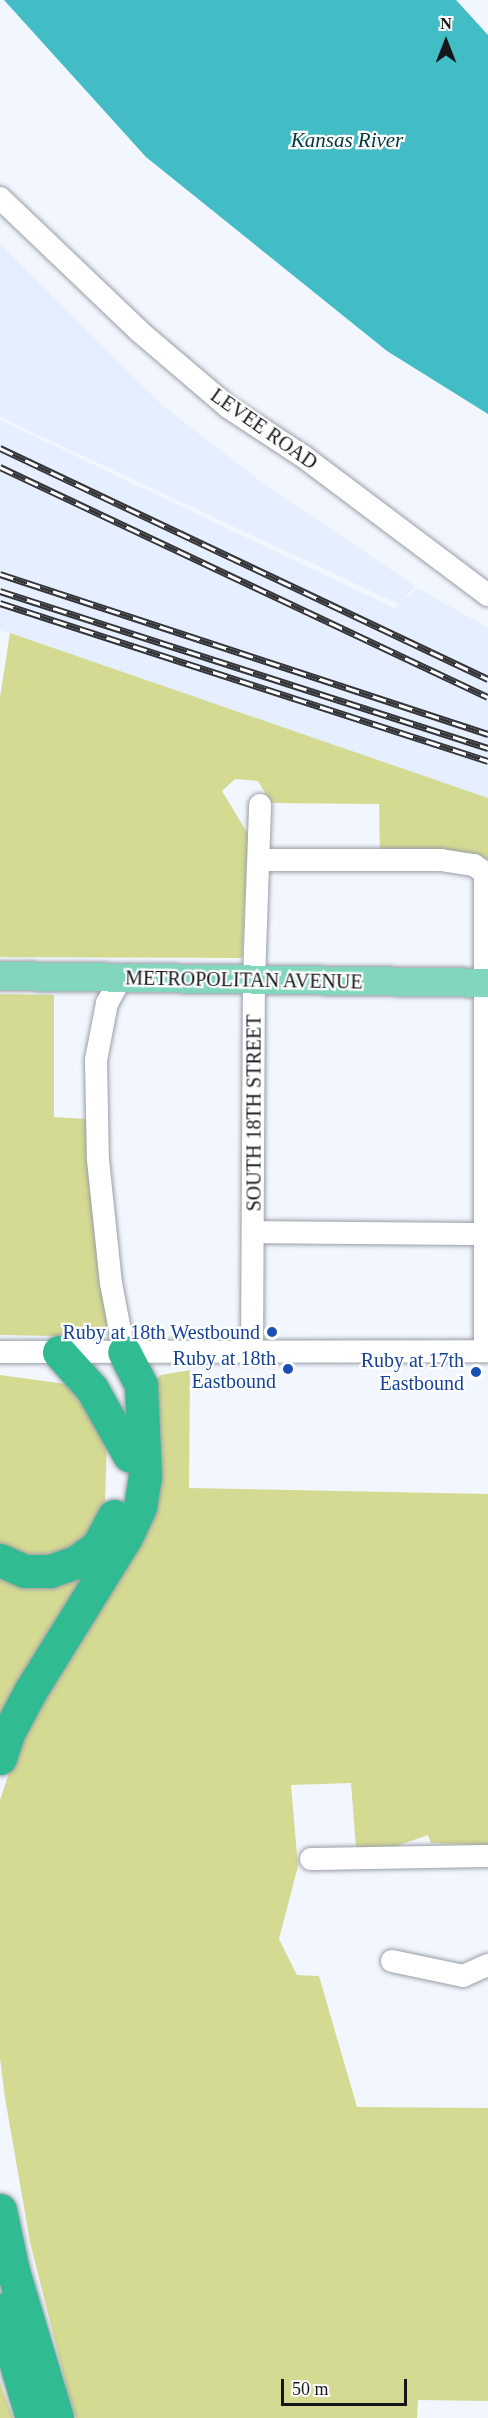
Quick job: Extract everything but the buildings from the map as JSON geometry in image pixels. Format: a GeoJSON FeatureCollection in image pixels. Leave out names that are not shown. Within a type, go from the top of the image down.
{"type":"FeatureCollection","features":[{"type":"Feature","properties":{"kind":"highway"},"geometry":{"type":"LineString","coordinates":[[58,1352],[92,1389],[129,1455]]}},
{"type":"Feature","properties":{"kind":"highway"},"geometry":{"type":"LineString","coordinates":[[0,1560],[25,1571],[51,1571],[76,1562],[98,1546],[126,1485],[129,1455],[122,1384],[124,1352]]}},
{"type":"Feature","properties":{"kind":"highway"},"geometry":{"type":"LineString","coordinates":[[0,1758],[8,1733],[31,1690],[126,1538],[140,1507],[146,1477],[141,1386],[124,1352]]}},
{"type":"Feature","properties":{"kind":"highway"},"geometry":{"type":"LineString","coordinates":[[0,2210],[14,2271],[57,2418]]}},
{"type":"Feature","properties":{"kind":"highway"},"geometry":{"type":"LineString","coordinates":[[0,2310],[32,2418]]}},
{"type":"Feature","properties":{"kind":"main road","name":"METROPOLITAN AVENUE"},"geometry":{"type":"LineString","coordinates":[[0,976],[486,983]]}},
{"type":"Feature","properties":{"kind":"street","name":"LEVEE ROAD"},"geometry":{"type":"LineString","coordinates":[[0,198],[139,331],[228,407],[304,457],[488,595]]}},
{"type":"Feature","properties":{"kind":"street","name":"SOUTH 18TH STREET"},"geometry":{"type":"LineString","coordinates":[[252,1351],[254,980],[260,860],[260,805]]}},
{"type":"Feature","properties":{"kind":"street"},"geometry":{"type":"LineString","coordinates":[[0,1352],[486,1351],[485,873],[474,865],[441,860],[260,860]]}},
{"type":"Feature","properties":{"kind":"street"},"geometry":{"type":"LineString","coordinates":[[121,978],[107,1003],[96,1060],[98,1160],[111,1283],[124,1352]]}},
{"type":"Feature","properties":{"kind":"street"},"geometry":{"type":"LineString","coordinates":[[253,1232],[486,1234]]}},
{"type":"Feature","properties":{"kind":"street"},"geometry":{"type":"LineString","coordinates":[[311,1859],[488,1856]]}},
{"type":"Feature","properties":{"kind":"street"},"geometry":{"type":"LineString","coordinates":[[392,1961],[464,1977],[486,1971]]}},
{"type":"Feature","properties":{"kind":"shaded area"},"geometry":{"type":"Polygon","coordinates":[[[0,244],[162,405],[264,484],[415,586],[401,602],[418,588],[488,628],[488,799],[0,630],[0,420],[394,608],[399,604],[0,417],[0,244]]]}},
{"type":"Feature","properties":{"kind":"green space"},"geometry":{"type":"Polygon","coordinates":[[[10,633],[488,798],[488,859],[380,855],[379,804],[271,803],[258,781],[235,779],[222,791],[248,834],[242,958],[0,957],[0,697],[10,633]]]}},
{"type":"Feature","properties":{"kind":"green space"},"geometry":{"type":"Polygon","coordinates":[[[0,994],[54,995],[54,1117],[86,1119],[111,1330],[57,1336],[0,1335],[0,994]]]}},
{"type":"Feature","properties":{"kind":"green space"},"geometry":{"type":"Polygon","coordinates":[[[190,1370],[189,1488],[488,1494],[488,1845],[431,1843],[428,1835],[388,1849],[356,1848],[351,1783],[291,1785],[298,1866],[279,1939],[297,1975],[319,1976],[357,2107],[488,2108],[488,2401],[418,2400],[417,2418],[76,2418],[68,2393],[30,2242],[0,2058],[0,1800],[21,1737],[146,1529],[156,1380],[161,1375],[190,1370]]]}},
{"type":"Feature","properties":{"kind":"green space"},"geometry":{"type":"Polygon","coordinates":[[[0,1375],[66,1384],[82,1395],[107,1444],[105,1501],[98,1523],[73,1552],[35,1558],[0,1545],[0,1375]]]}},
{"type":"Feature","properties":{"kind":"green space"},"geometry":{"type":"Polygon","coordinates":[[[92,1565],[0,1735],[0,1570],[92,1565]]]}},
{"type":"Feature","properties":{"kind":"green space"},"geometry":{"type":"Polygon","coordinates":[[[0,2381],[2,2388],[13,2418],[0,2418],[0,2381]]]}},
{"type":"Feature","properties":{"kind":"water","name":"Kansas River"},"geometry":{"type":"Polygon","coordinates":[[[4,0],[456,0],[488,35],[488,414],[387,351],[146,157],[4,0]]]}},
{"type":"Feature","properties":{"kind":"railway"},"geometry":{"type":"LineString","coordinates":[[0,448],[488,679]]}},
{"type":"Feature","properties":{"kind":"railway"},"geometry":{"type":"LineString","coordinates":[[0,467],[488,697]]}},
{"type":"Feature","properties":{"kind":"railway"},"geometry":{"type":"LineString","coordinates":[[0,574],[488,734]]}},
{"type":"Feature","properties":{"kind":"railway"},"geometry":{"type":"LineString","coordinates":[[0,591],[488,748]]}},
{"type":"Feature","properties":{"kind":"railway"},"geometry":{"type":"LineString","coordinates":[[0,603],[488,761]]}},
{"type":"Feature","properties":{"kind":"place","name":"Ruby at 18th Westbound"},"geometry":{"type":"Point","coordinates":[272,1332]}},
{"type":"Feature","properties":{"kind":"place","name":"Ruby at 18th Eastbound"},"geometry":{"type":"Point","coordinates":[288,1369]}},
{"type":"Feature","properties":{"kind":"place","name":"Ruby at 17th Eastbound"},"geometry":{"type":"Point","coordinates":[476,1372]}}]}
